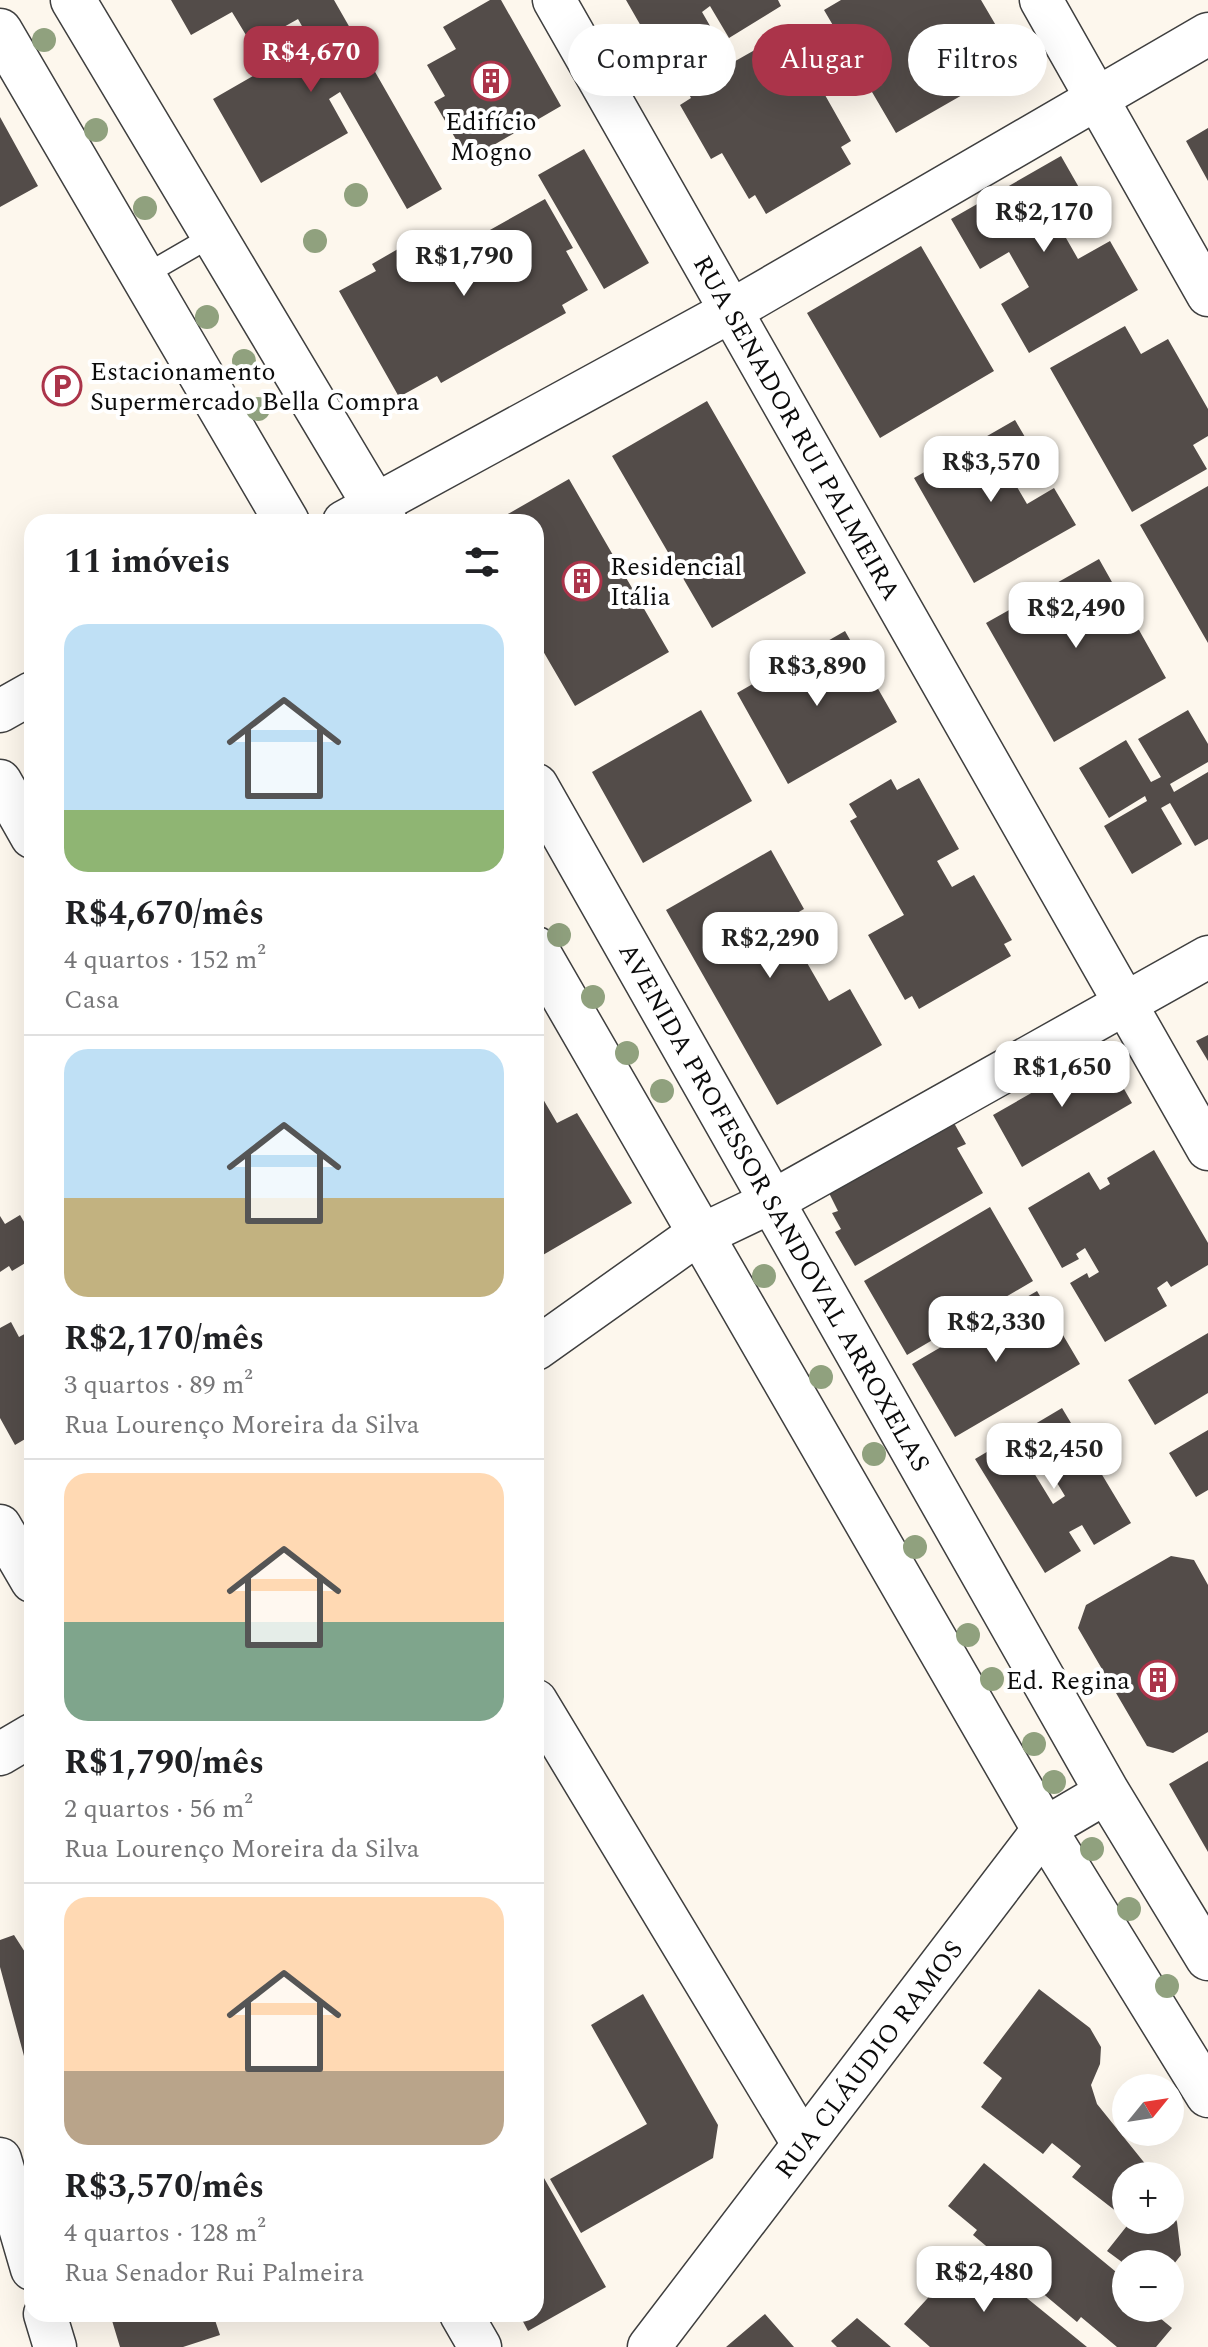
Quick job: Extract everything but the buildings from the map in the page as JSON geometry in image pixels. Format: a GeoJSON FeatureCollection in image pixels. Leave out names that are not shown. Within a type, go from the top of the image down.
{"type":"FeatureCollection","features":[{"type":"Feature","properties":{"kind":"street"},"geometry":{"type":"LineString","coordinates":[[73,0],[214,235],[367,514]]}},
{"type":"Feature","properties":{"kind":"street","name":"RUA SENADOR RUI PALMEIRA"},"geometry":{"type":"LineString","coordinates":[[554,0],[1123,1005],[1208,1149]]}},
{"type":"Feature","properties":{"kind":"street"},"geometry":{"type":"LineString","coordinates":[[1041,0],[1208,295]]}},
{"type":"Feature","properties":{"kind":"street"},"geometry":{"type":"LineString","coordinates":[[0,31],[282,514]]}},
{"type":"Feature","properties":{"kind":"street"},"geometry":{"type":"LineString","coordinates":[[374,514],[1208,34]]}},
{"type":"Feature","properties":{"kind":"street"},"geometry":{"type":"LineString","coordinates":[[0,711],[24,698]]}},
{"type":"Feature","properties":{"kind":"street"},"geometry":{"type":"LineString","coordinates":[[0,781],[24,823]]}},
{"type":"Feature","properties":{"kind":"street","name":"AVENIDA PROFESSOR SANDOVAL ARROXELAS"},"geometry":{"type":"LineString","coordinates":[[544,800],[1107,1792],[1208,1958]]}},
{"type":"Feature","properties":{"kind":"street"},"geometry":{"type":"LineString","coordinates":[[544,1343],[659,1258],[773,1201],[1208,957]]}},
{"type":"Feature","properties":{"kind":"street"},"geometry":{"type":"LineString","coordinates":[[544,963],[1044,1829],[1208,2095]]}},
{"type":"Feature","properties":{"kind":"street"},"geometry":{"type":"LineString","coordinates":[[0,1526],[24,1567]]}},
{"type":"Feature","properties":{"kind":"street"},"geometry":{"type":"LineString","coordinates":[[544,1714],[802,2142]]}},
{"type":"Feature","properties":{"kind":"street"},"geometry":{"type":"LineString","coordinates":[[0,1754],[24,1740]]}},
{"type":"Feature","properties":{"kind":"street","name":"RUA CLÁUDIO RAMOS"},"geometry":{"type":"LineString","coordinates":[[649,2347],[802,2142],[1044,1829],[1107,1792]]}},
{"type":"Feature","properties":{"kind":"street"},"geometry":{"type":"LineString","coordinates":[[0,2159],[24,2242]]}},
{"type":"Feature","properties":{"kind":"street"},"geometry":{"type":"LineString","coordinates":[[47,2322],[55,2347]]}},
{"type":"Feature","properties":{"kind":"street"},"geometry":{"type":"LineString","coordinates":[[466,2322],[480,2347]]}},
{"type":"Feature","properties":{"kind":"lane"},"geometry":{"type":"LineString","coordinates":[[143,276],[214,235]]}},
{"type":"Feature","properties":{"kind":"place","name":"Edifício Mogno"},"geometry":{"type":"Point","coordinates":[491,81]}},
{"type":"Feature","properties":{"kind":"place","name":"Estacionamento Supermercado Bella Compra"},"geometry":{"type":"Point","coordinates":[62,386]}},
{"type":"Feature","properties":{"kind":"place","name":"Residencial Itália"},"geometry":{"type":"Point","coordinates":[582,581]}},
{"type":"Feature","properties":{"kind":"place","name":"Ed. Regina"},"geometry":{"type":"Point","coordinates":[1158,1680]}}]}
